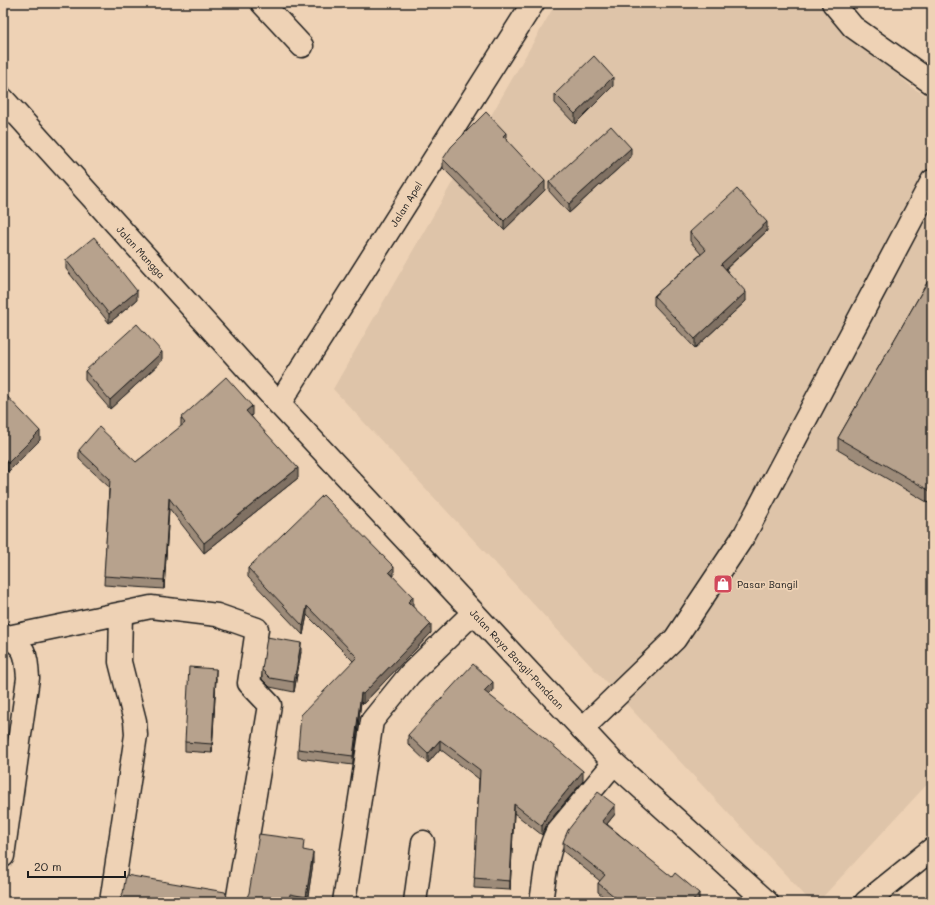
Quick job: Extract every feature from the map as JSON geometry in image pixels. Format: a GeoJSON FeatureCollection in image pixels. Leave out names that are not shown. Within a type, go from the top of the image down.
{"type":"FeatureCollection","features":[{"type":"Feature","properties":{"kind":"street"},"geometry":{"type":"LineString","coordinates":[[262,3],[302,46]]}},
{"type":"Feature","properties":{"kind":"street","name":"Jalan Apel"},"geometry":{"type":"LineString","coordinates":[[279,404],[533,3]]}},
{"type":"Feature","properties":{"kind":"street"},"geometry":{"type":"LineString","coordinates":[[833,3],[853,27],[932,83]]}},
{"type":"Feature","properties":{"kind":"street","name":"Jalan Mangga"},"geometry":{"type":"LineString","coordinates":[[3,99],[279,404]]}},
{"type":"Feature","properties":{"kind":"street"},"geometry":{"type":"LineString","coordinates":[[582,729],[675,639],[745,534],[932,181]]}},
{"type":"Feature","properties":{"kind":"street","name":"Jalan Raya Bangil-Pandaan"},"geometry":{"type":"LineString","coordinates":[[279,404],[614,763],[767,902]]}},
{"type":"Feature","properties":{"kind":"street"},"geometry":{"type":"LineString","coordinates":[[4,636],[150,607],[217,615],[257,629],[249,683],[270,705],[237,902]]}},
{"type":"Feature","properties":{"kind":"street"},"geometry":{"type":"LineString","coordinates":[[111,902],[136,735],[135,721],[120,662],[121,613]]}},
{"type":"Feature","properties":{"kind":"street"},"geometry":{"type":"LineString","coordinates":[[344,902],[372,721],[410,674],[473,613]]}},
{"type":"Feature","properties":{"kind":"street"},"geometry":{"type":"LineString","coordinates":[[3,856],[28,678],[26,660],[21,645],[4,636]]}},
{"type":"Feature","properties":{"kind":"street"},"geometry":{"type":"LineString","coordinates":[[541,902],[548,858],[551,845],[557,832],[614,763]]}},
{"type":"Feature","properties":{"kind":"street"},"geometry":{"type":"LineString","coordinates":[[415,902],[423,842]]}},
{"type":"Feature","properties":{"kind":"street"},"geometry":{"type":"LineString","coordinates":[[866,902],[932,849]]}},
{"type":"Feature","properties":{"kind":"shaded area","name":"Pasar Bangil"},"geometry":{"type":"Polygon","coordinates":[[[556,3],[816,3],[913,88],[932,99],[932,779],[818,902],[811,902],[333,389],[556,3]]]}},
{"type":"Feature","properties":{"kind":"building"},"geometry":{"type":"Polygon","coordinates":[[[594,56],[613,77],[575,114],[555,94],[594,56]]]}},
{"type":"Feature","properties":{"kind":"building"},"geometry":{"type":"Polygon","coordinates":[[[486,112],[506,133],[503,136],[545,181],[504,221],[443,159],[451,147],[486,112]]]}},
{"type":"Feature","properties":{"kind":"building"},"geometry":{"type":"Polygon","coordinates":[[[611,126],[631,148],[569,204],[549,182],[611,126]]]}},
{"type":"Feature","properties":{"kind":"building"},"geometry":{"type":"Polygon","coordinates":[[[737,189],[767,222],[721,264],[746,292],[695,339],[654,296],[706,250],[690,232],[737,189]]]}},
{"type":"Feature","properties":{"kind":"building"},"geometry":{"type":"Polygon","coordinates":[[[94,237],[137,291],[109,314],[66,260],[94,237]]]}},
{"type":"Feature","properties":{"kind":"building"},"geometry":{"type":"Polygon","coordinates":[[[932,274],[932,492],[838,438],[932,274]]]}},
{"type":"Feature","properties":{"kind":"building"},"geometry":{"type":"Polygon","coordinates":[[[137,324],[162,352],[110,400],[85,371],[137,324]]]}},
{"type":"Feature","properties":{"kind":"building"},"geometry":{"type":"Polygon","coordinates":[[[226,377],[252,406],[246,411],[298,468],[204,543],[169,498],[164,580],[104,576],[110,479],[79,450],[99,427],[136,462],[185,423],[181,418],[226,377]]]}},
{"type":"Feature","properties":{"kind":"building"},"geometry":{"type":"Polygon","coordinates":[[[3,392],[40,431],[8,463],[3,457],[3,392]]]}},
{"type":"Feature","properties":{"kind":"building"},"geometry":{"type":"Polygon","coordinates":[[[323,495],[394,567],[389,572],[413,597],[408,602],[431,624],[363,694],[361,693],[353,756],[298,749],[301,715],[357,657],[307,606],[303,626],[248,568],[323,495]]]}},
{"type":"Feature","properties":{"kind":"building"},"geometry":{"type":"Polygon","coordinates":[[[267,637],[301,643],[294,682],[270,678],[262,670],[267,637]]]}},
{"type":"Feature","properties":{"kind":"building"},"geometry":{"type":"Polygon","coordinates":[[[473,664],[493,682],[484,691],[538,733],[583,771],[547,815],[542,826],[514,804],[510,881],[474,878],[480,770],[440,740],[428,754],[408,735],[473,664]]]}},
{"type":"Feature","properties":{"kind":"building"},"geometry":{"type":"Polygon","coordinates":[[[189,667],[216,669],[212,744],[185,742],[189,667]]]}},
{"type":"Feature","properties":{"kind":"building"},"geometry":{"type":"Polygon","coordinates":[[[598,792],[615,805],[602,821],[672,877],[675,873],[699,893],[692,902],[621,902],[598,883],[605,875],[563,842],[568,830],[598,792]]]}},
{"type":"Feature","properties":{"kind":"building"},"geometry":{"type":"Polygon","coordinates":[[[259,834],[304,840],[303,850],[313,852],[306,897],[290,894],[289,902],[242,902],[246,899],[249,893],[259,834]]]}},
{"type":"Feature","properties":{"kind":"building"},"geometry":{"type":"Polygon","coordinates":[[[126,875],[225,892],[229,901],[232,902],[118,902],[123,893],[126,875]]]}},
{"type":"Feature","properties":{"kind":"place","name":"Pasar Bangil"},"geometry":{"type":"Point","coordinates":[723,584]}}]}
